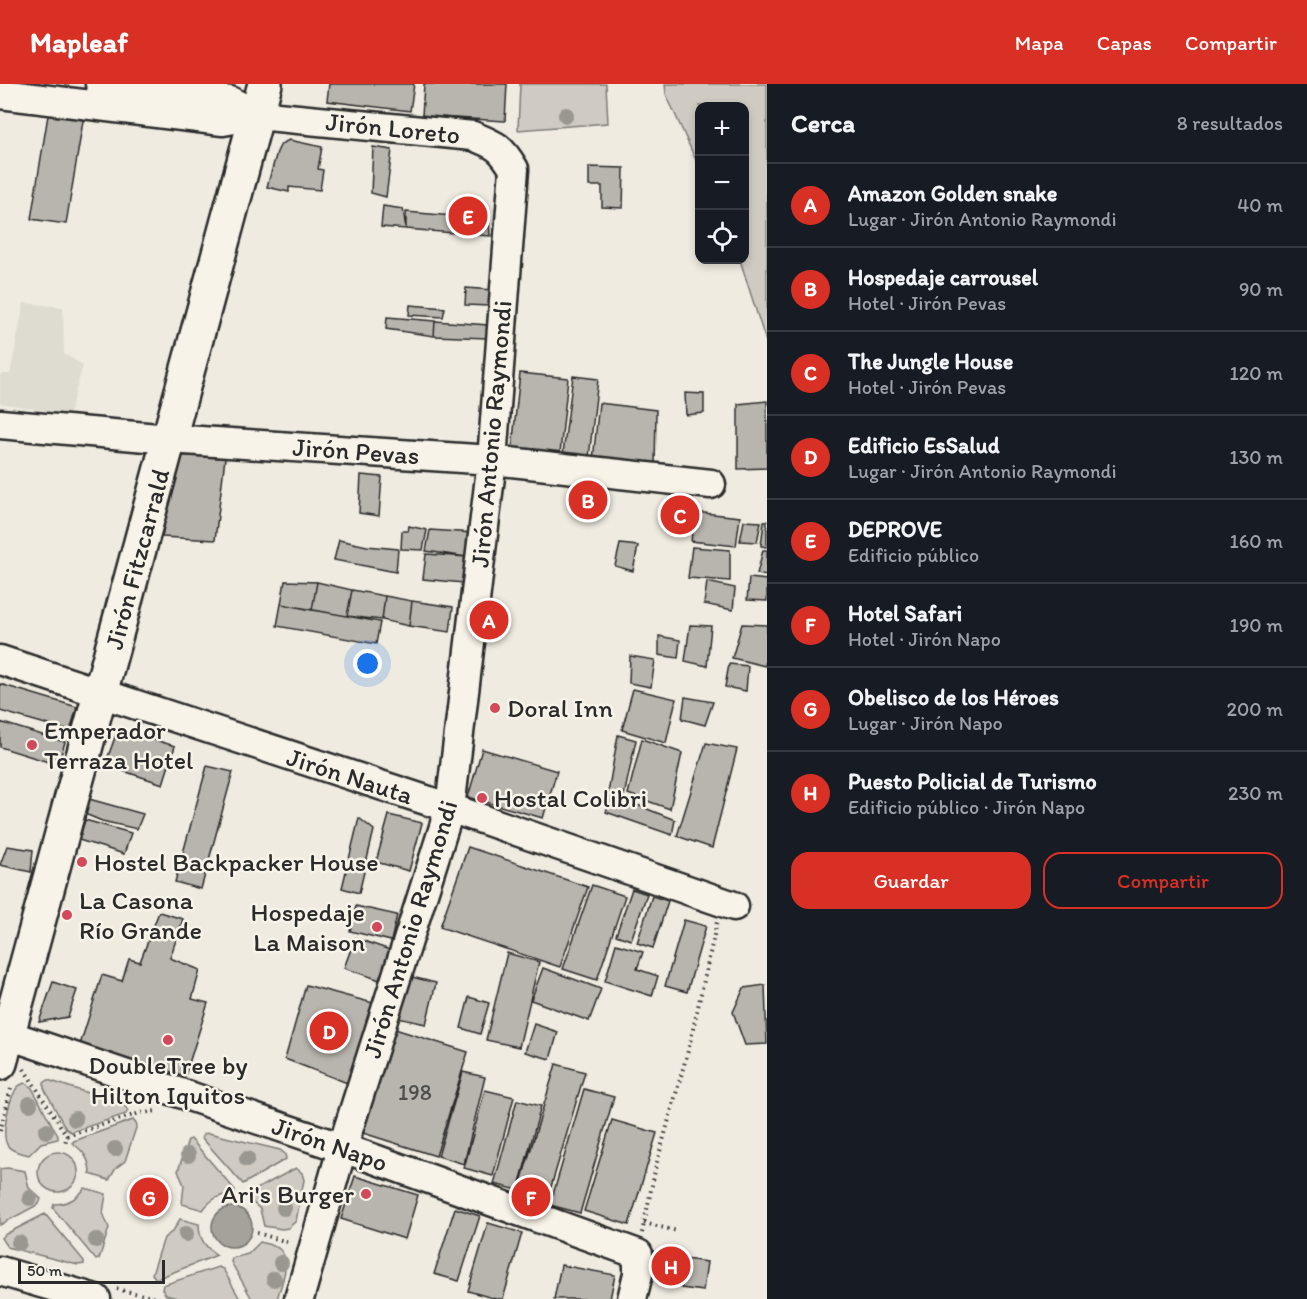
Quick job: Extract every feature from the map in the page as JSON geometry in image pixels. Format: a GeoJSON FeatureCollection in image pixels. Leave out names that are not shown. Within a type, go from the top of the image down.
{"type":"FeatureCollection","features":[{"type":"Feature","properties":{"kind":"main road","name":"Jirón Fitzcarrald"},"geometry":{"type":"LineString","coordinates":[[12,1059],[101,694],[265,84]]}},
{"type":"Feature","properties":{"kind":"street","name":"Jirón Loreto"},"geometry":{"type":"LineString","coordinates":[[100,84],[230,100],[257,115]]}},
{"type":"Feature","properties":{"kind":"street","name":"Jirón Loreto"},"geometry":{"type":"LineString","coordinates":[[0,94],[223,121],[257,115],[473,136],[496,145],[506,155],[514,169]]}},
{"type":"Feature","properties":{"kind":"street","name":"Jirón Antonio Raymondi"},"geometry":{"type":"LineString","coordinates":[[299,1299],[342,1149],[450,808],[492,460],[514,169]]}},
{"type":"Feature","properties":{"kind":"street","name":"Jirón Pevas"},"geometry":{"type":"LineString","coordinates":[[0,424],[169,439],[492,460],[711,484]]}},
{"type":"Feature","properties":{"kind":"street","name":"Jirón Nauta"},"geometry":{"type":"LineString","coordinates":[[0,660],[450,808],[728,904]]}},
{"type":"Feature","properties":{"kind":"street","name":"Jirón Napo"},"geometry":{"type":"LineString","coordinates":[[12,1059],[342,1149],[636,1276]]}},
{"type":"Feature","properties":{"kind":"street"},"geometry":{"type":"LineString","coordinates":[[0,1271],[96,1299]]}},
{"type":"Feature","properties":{"kind":"path"},"geometry":{"type":"LineString","coordinates":[[636,1276],[656,1166],[728,904]]}},
{"type":"Feature","properties":{"kind":"path"},"geometry":{"type":"LineString","coordinates":[[12,1059],[36,1070]]}},
{"type":"Feature","properties":{"kind":"path"},"geometry":{"type":"LineString","coordinates":[[0,1131],[12,1059]]}},
{"type":"Feature","properties":{"kind":"path"},"geometry":{"type":"LineString","coordinates":[[12,1059],[67,1136]]}},
{"type":"Feature","properties":{"kind":"path"},"geometry":{"type":"LineString","coordinates":[[67,1136],[140,1113],[168,1110],[157,1106]]}},
{"type":"Feature","properties":{"kind":"path"},"geometry":{"type":"LineString","coordinates":[[65,1143],[67,1136]]}},
{"type":"Feature","properties":{"kind":"path"},"geometry":{"type":"LineString","coordinates":[[644,1223],[677,1231]]}},
{"type":"Feature","properties":{"kind":"path"},"geometry":{"type":"LineString","coordinates":[[257,1233],[296,1244]]}},
{"type":"Feature","properties":{"kind":"shaded area"},"geometry":{"type":"Polygon","coordinates":[[[520,84],[606,84],[608,123],[518,130],[520,84]]]}},
{"type":"Feature","properties":{"kind":"shaded area"},"geometry":{"type":"Polygon","coordinates":[[[665,84],[767,84],[767,345],[741,264],[749,264],[749,102],[695,102],[695,158],[666,94],[665,84]]]}},
{"type":"Feature","properties":{"kind":"shaded area"},"geometry":{"type":"Polygon","coordinates":[[[24,303],[63,307],[64,354],[83,365],[69,415],[0,403],[0,374],[10,374],[24,303]]]}},
{"type":"Feature","properties":{"kind":"shaded area"},"geometry":{"type":"Polygon","coordinates":[[[48,1080],[124,1105],[128,1110],[126,1114],[71,1132],[66,1129],[44,1088],[44,1083],[48,1080]]]}},
{"type":"Feature","properties":{"kind":"shaded area"},"geometry":{"type":"Polygon","coordinates":[[[25,1083],[32,1088],[58,1136],[58,1139],[41,1143],[29,1155],[10,1148],[5,1135],[6,1119],[13,1096],[16,1089],[25,1083]]]}},
{"type":"Feature","properties":{"kind":"shaded area"},"geometry":{"type":"Polygon","coordinates":[[[133,1120],[137,1125],[125,1161],[116,1168],[109,1180],[90,1174],[86,1156],[72,1143],[133,1120]]]}},
{"type":"Feature","properties":{"kind":"shaded area"},"geometry":{"type":"Polygon","coordinates":[[[209,1133],[280,1150],[285,1154],[286,1159],[243,1184],[202,1138],[203,1134],[209,1133]]]}},
{"type":"Feature","properties":{"kind":"shaded area"},"geometry":{"type":"Polygon","coordinates":[[[191,1139],[235,1190],[234,1194],[220,1196],[213,1200],[203,1210],[182,1204],[184,1185],[178,1171],[188,1140],[191,1139]]]}},
{"type":"Feature","properties":{"kind":"shaded area"},"geometry":{"type":"Polygon","coordinates":[[[58,1152],[66,1153],[72,1158],[77,1164],[77,1180],[72,1186],[66,1191],[58,1192],[50,1191],[44,1186],[39,1180],[38,1172],[39,1164],[44,1158],[50,1153],[58,1152]]]}},
{"type":"Feature","properties":{"kind":"shaded area"},"geometry":{"type":"Polygon","coordinates":[[[296,1168],[302,1173],[304,1180],[296,1221],[288,1228],[282,1229],[264,1226],[260,1209],[247,1198],[249,1193],[296,1168]]]}},
{"type":"Feature","properties":{"kind":"shaded area"},"geometry":{"type":"Polygon","coordinates":[[[0,1169],[25,1171],[29,1188],[41,1199],[39,1204],[0,1225],[0,1169]]]}},
{"type":"Feature","properties":{"kind":"shaded area"},"geometry":{"type":"Polygon","coordinates":[[[85,1188],[106,1194],[103,1213],[109,1228],[99,1259],[96,1260],[53,1208],[54,1204],[75,1198],[85,1188]]]}},
{"type":"Feature","properties":{"kind":"shaded area"},"geometry":{"type":"Polygon","coordinates":[[[232,1207],[240,1208],[246,1213],[251,1219],[251,1235],[246,1241],[240,1246],[232,1247],[224,1246],[218,1241],[213,1235],[212,1227],[213,1219],[218,1213],[224,1208],[232,1207]]]}},
{"type":"Feature","properties":{"kind":"shaded area"},"geometry":{"type":"Polygon","coordinates":[[[45,1214],[84,1261],[84,1264],[78,1265],[7,1247],[1,1238],[45,1214]]]}},
{"type":"Feature","properties":{"kind":"shaded area"},"geometry":{"type":"Polygon","coordinates":[[[180,1219],[199,1224],[204,1242],[217,1255],[156,1279],[152,1274],[164,1238],[173,1231],[180,1219]]]}},
{"type":"Feature","properties":{"kind":"shaded area"},"geometry":{"type":"Polygon","coordinates":[[[260,1242],[278,1248],[285,1258],[285,1272],[277,1299],[252,1299],[231,1262],[232,1258],[248,1254],[260,1242]]]}},
{"type":"Feature","properties":{"kind":"shaded area"},"geometry":{"type":"Polygon","coordinates":[[[218,1267],[223,1269],[240,1299],[181,1299],[166,1295],[162,1289],[163,1285],[218,1267]]]}},
{"type":"Feature","properties":{"kind":"building"},"geometry":{"type":"Polygon","coordinates":[[[329,84],[414,84],[410,111],[327,101],[329,84]]]}},
{"type":"Feature","properties":{"kind":"building"},"geometry":{"type":"Polygon","coordinates":[[[424,84],[507,84],[505,121],[422,116],[424,84]]]}},
{"type":"Feature","properties":{"kind":"building"},"geometry":{"type":"Polygon","coordinates":[[[50,103],[85,109],[66,224],[31,219],[50,103]]]}},
{"type":"Feature","properties":{"kind":"building"},"geometry":{"type":"Polygon","coordinates":[[[289,140],[322,147],[318,169],[323,170],[320,190],[289,187],[289,192],[267,187],[277,152],[281,144],[289,140]]]}},
{"type":"Feature","properties":{"kind":"building"},"geometry":{"type":"Polygon","coordinates":[[[373,147],[392,150],[386,197],[371,193],[373,147]]]}},
{"type":"Feature","properties":{"kind":"building"},"geometry":{"type":"Polygon","coordinates":[[[589,167],[624,168],[623,208],[602,207],[602,186],[589,186],[589,167]]]}},
{"type":"Feature","properties":{"kind":"building"},"geometry":{"type":"Polygon","coordinates":[[[383,206],[403,209],[406,229],[381,227],[383,206]]]}},
{"type":"Feature","properties":{"kind":"building"},"geometry":{"type":"Polygon","coordinates":[[[406,212],[489,219],[490,236],[406,229],[406,212]]]}},
{"type":"Feature","properties":{"kind":"building"},"geometry":{"type":"Polygon","coordinates":[[[466,288],[492,290],[490,306],[465,305],[466,288]]]}},
{"type":"Feature","properties":{"kind":"building"},"geometry":{"type":"Polygon","coordinates":[[[410,305],[445,308],[443,317],[409,315],[410,305]]]}},
{"type":"Feature","properties":{"kind":"building"},"geometry":{"type":"Polygon","coordinates":[[[387,317],[435,321],[434,336],[386,329],[387,317]]]}},
{"type":"Feature","properties":{"kind":"building"},"geometry":{"type":"Polygon","coordinates":[[[435,321],[488,325],[487,338],[434,336],[435,321]]]}},
{"type":"Feature","properties":{"kind":"building"},"geometry":{"type":"Polygon","coordinates":[[[520,373],[568,378],[560,453],[512,449],[520,373]]]}},
{"type":"Feature","properties":{"kind":"building"},"geometry":{"type":"Polygon","coordinates":[[[573,376],[598,379],[589,457],[563,454],[573,376]]]}},
{"type":"Feature","properties":{"kind":"building"},"geometry":{"type":"Polygon","coordinates":[[[685,393],[704,394],[704,413],[686,415],[685,393]]]}},
{"type":"Feature","properties":{"kind":"building"},"geometry":{"type":"Polygon","coordinates":[[[767,401],[767,468],[738,469],[738,404],[767,401]]]}},
{"type":"Feature","properties":{"kind":"building"},"geometry":{"type":"Polygon","coordinates":[[[599,403],[656,410],[655,468],[593,460],[599,403]]]}},
{"type":"Feature","properties":{"kind":"building"},"geometry":{"type":"Polygon","coordinates":[[[177,455],[225,458],[215,540],[162,537],[177,455]]]}},
{"type":"Feature","properties":{"kind":"building"},"geometry":{"type":"Polygon","coordinates":[[[361,475],[382,477],[379,516],[359,513],[361,475]]]}},
{"type":"Feature","properties":{"kind":"building"},"geometry":{"type":"Polygon","coordinates":[[[695,512],[740,517],[736,546],[691,541],[695,512]]]}},
{"type":"Feature","properties":{"kind":"building"},"geometry":{"type":"Polygon","coordinates":[[[744,521],[761,522],[757,542],[740,541],[744,521]]]}},
{"type":"Feature","properties":{"kind":"building"},"geometry":{"type":"Polygon","coordinates":[[[764,521],[767,521],[767,547],[761,546],[764,521]]]}},
{"type":"Feature","properties":{"kind":"building"},"geometry":{"type":"Polygon","coordinates":[[[409,526],[427,530],[423,550],[401,549],[402,531],[408,531],[409,526]]]}},
{"type":"Feature","properties":{"kind":"building"},"geometry":{"type":"Polygon","coordinates":[[[430,530],[474,533],[467,557],[426,551],[430,530]]]}},
{"type":"Feature","properties":{"kind":"building"},"geometry":{"type":"Polygon","coordinates":[[[339,540],[398,549],[396,572],[334,560],[339,540]]]}},
{"type":"Feature","properties":{"kind":"building"},"geometry":{"type":"Polygon","coordinates":[[[620,544],[638,546],[633,571],[615,566],[620,544]]]}},
{"type":"Feature","properties":{"kind":"building"},"geometry":{"type":"Polygon","coordinates":[[[692,547],[730,550],[730,581],[688,578],[692,547]]]}},
{"type":"Feature","properties":{"kind":"building"},"geometry":{"type":"Polygon","coordinates":[[[763,550],[767,550],[767,576],[757,574],[763,550]]]}},
{"type":"Feature","properties":{"kind":"building"},"geometry":{"type":"Polygon","coordinates":[[[426,554],[467,557],[463,583],[423,579],[426,554]]]}},
{"type":"Feature","properties":{"kind":"building"},"geometry":{"type":"Polygon","coordinates":[[[749,578],[767,580],[767,601],[747,600],[749,578]]]}},
{"type":"Feature","properties":{"kind":"building"},"geometry":{"type":"Polygon","coordinates":[[[285,581],[317,582],[312,610],[281,604],[285,581]]]}},
{"type":"Feature","properties":{"kind":"building"},"geometry":{"type":"Polygon","coordinates":[[[317,582],[352,590],[347,616],[312,610],[317,582]]]}},
{"type":"Feature","properties":{"kind":"building"},"geometry":{"type":"Polygon","coordinates":[[[707,582],[735,588],[733,610],[704,604],[707,582]]]}},
{"type":"Feature","properties":{"kind":"building"},"geometry":{"type":"Polygon","coordinates":[[[352,590],[385,596],[382,620],[347,616],[352,590]]]}},
{"type":"Feature","properties":{"kind":"building"},"geometry":{"type":"Polygon","coordinates":[[[385,596],[412,601],[409,626],[382,620],[385,596]]]}},
{"type":"Feature","properties":{"kind":"building"},"geometry":{"type":"Polygon","coordinates":[[[412,601],[453,607],[450,632],[409,626],[412,601]]]}},
{"type":"Feature","properties":{"kind":"building"},"geometry":{"type":"Polygon","coordinates":[[[281,604],[380,622],[376,644],[277,626],[281,604]]]}},
{"type":"Feature","properties":{"kind":"building"},"geometry":{"type":"Polygon","coordinates":[[[742,624],[767,625],[765,666],[732,658],[742,624]]]}},
{"type":"Feature","properties":{"kind":"building"},"geometry":{"type":"Polygon","coordinates":[[[690,625],[711,626],[707,666],[685,661],[690,625]]]}},
{"type":"Feature","properties":{"kind":"building"},"geometry":{"type":"Polygon","coordinates":[[[659,636],[680,640],[678,658],[659,655],[659,636]]]}},
{"type":"Feature","properties":{"kind":"building"},"geometry":{"type":"Polygon","coordinates":[[[630,656],[655,660],[651,687],[629,683],[630,656]]]}},
{"type":"Feature","properties":{"kind":"building"},"geometry":{"type":"Polygon","coordinates":[[[729,664],[748,666],[746,691],[725,687],[729,664]]]}},
{"type":"Feature","properties":{"kind":"building"},"geometry":{"type":"Polygon","coordinates":[[[0,684],[77,707],[70,731],[0,711],[0,684]]]}},
{"type":"Feature","properties":{"kind":"building"},"geometry":{"type":"Polygon","coordinates":[[[633,689],[676,699],[666,743],[622,730],[633,689]]]}},
{"type":"Feature","properties":{"kind":"building"},"geometry":{"type":"Polygon","coordinates":[[[685,697],[713,702],[705,725],[682,719],[685,697]]]}},
{"type":"Feature","properties":{"kind":"building","name":"Emperador Terraza Hotel"},"geometry":{"type":"Polygon","coordinates":[[[0,722],[65,742],[58,765],[0,747],[0,722]]]}},
{"type":"Feature","properties":{"kind":"building"},"geometry":{"type":"Polygon","coordinates":[[[118,729],[175,746],[163,784],[105,765],[118,729]]]}},
{"type":"Feature","properties":{"kind":"building"},"geometry":{"type":"Polygon","coordinates":[[[618,735],[636,740],[624,796],[608,793],[618,735]]]}},
{"type":"Feature","properties":{"kind":"building"},"geometry":{"type":"Polygon","coordinates":[[[642,739],[682,753],[670,809],[628,794],[642,739]]]}},
{"type":"Feature","properties":{"kind":"building"},"geometry":{"type":"Polygon","coordinates":[[[706,743],[737,749],[712,848],[677,836],[706,743]]]}},
{"type":"Feature","properties":{"kind":"building"},"geometry":{"type":"Polygon","coordinates":[[[482,749],[557,771],[543,818],[468,797],[482,749]]]}},
{"type":"Feature","properties":{"kind":"building"},"geometry":{"type":"Polygon","coordinates":[[[207,766],[233,772],[201,889],[175,882],[207,766]]]}},
{"type":"Feature","properties":{"kind":"building"},"geometry":{"type":"Polygon","coordinates":[[[612,795],[675,820],[672,835],[606,812],[612,795]]]}},
{"type":"Feature","properties":{"kind":"building"},"geometry":{"type":"Polygon","coordinates":[[[89,799],[143,814],[137,829],[102,821],[85,814],[89,799]]]}},
{"type":"Feature","properties":{"kind":"building"},"geometry":{"type":"Polygon","coordinates":[[[389,815],[422,823],[409,871],[376,862],[389,815]]]}},
{"type":"Feature","properties":{"kind":"building"},"geometry":{"type":"Polygon","coordinates":[[[359,818],[374,830],[359,893],[342,888],[359,818]]]}},
{"type":"Feature","properties":{"kind":"building"},"geometry":{"type":"Polygon","coordinates":[[[85,820],[131,833],[124,854],[79,840],[85,820]]]}},
{"type":"Feature","properties":{"kind":"building"},"geometry":{"type":"Polygon","coordinates":[[[7,846],[33,850],[31,872],[0,865],[7,846]]]}},
{"type":"Feature","properties":{"kind":"building"},"geometry":{"type":"Polygon","coordinates":[[[468,847],[588,887],[560,967],[440,927],[468,847]]]}},
{"type":"Feature","properties":{"kind":"building"},"geometry":{"type":"Polygon","coordinates":[[[592,885],[625,896],[597,980],[563,969],[592,885]]]}},
{"type":"Feature","properties":{"kind":"building"},"geometry":{"type":"Polygon","coordinates":[[[632,889],[647,894],[631,940],[616,935],[632,889]]]}},
{"type":"Feature","properties":{"kind":"building"},"geometry":{"type":"Polygon","coordinates":[[[652,896],[668,901],[653,948],[637,943],[652,896]]]}},
{"type":"Feature","properties":{"kind":"building"},"geometry":{"type":"Polygon","coordinates":[[[356,906],[397,915],[391,941],[350,931],[356,906]]]}},
{"type":"Feature","properties":{"kind":"building"},"geometry":{"type":"Polygon","coordinates":[[[159,912],[183,919],[170,958],[200,970],[192,999],[208,1003],[185,1076],[80,1045],[102,975],[122,981],[129,959],[140,962],[159,912]]]}},
{"type":"Feature","properties":{"kind":"building"},"geometry":{"type":"Polygon","coordinates":[[[684,920],[706,926],[687,992],[665,986],[684,920]]]}},
{"type":"Feature","properties":{"kind":"building"},"geometry":{"type":"Polygon","coordinates":[[[355,938],[390,950],[380,980],[344,968],[355,938]]]}},
{"type":"Feature","properties":{"kind":"building"},"geometry":{"type":"Polygon","coordinates":[[[616,944],[643,952],[637,969],[658,976],[652,996],[605,981],[616,944]]]}},
{"type":"Feature","properties":{"kind":"building"},"geometry":{"type":"Polygon","coordinates":[[[507,953],[539,962],[519,1047],[486,1040],[507,953]]]}},
{"type":"Feature","properties":{"kind":"building"},"geometry":{"type":"Polygon","coordinates":[[[543,968],[601,989],[589,1021],[531,1000],[543,968]]]}},
{"type":"Feature","properties":{"kind":"building"},"geometry":{"type":"Polygon","coordinates":[[[404,975],[436,983],[426,1024],[393,1017],[404,975]]]}},
{"type":"Feature","properties":{"kind":"building"},"geometry":{"type":"Polygon","coordinates":[[[53,982],[77,990],[68,1017],[39,1022],[53,982]]]}},
{"type":"Feature","properties":{"kind":"building"},"geometry":{"type":"Polygon","coordinates":[[[306,985],[373,1003],[350,1084],[285,1059],[306,985]]]}},
{"type":"Feature","properties":{"kind":"building"},"geometry":{"type":"Polygon","coordinates":[[[765,985],[767,1044],[745,1045],[733,1012],[744,988],[765,985]]]}},
{"type":"Feature","properties":{"kind":"building"},"geometry":{"type":"Polygon","coordinates":[[[469,997],[489,1003],[480,1034],[461,1028],[469,997]]]}},
{"type":"Feature","properties":{"kind":"building"},"geometry":{"type":"Polygon","coordinates":[[[534,1024],[558,1032],[550,1059],[525,1052],[534,1024]]]}},
{"type":"Feature","properties":{"kind":"building"},"geometry":{"type":"Polygon","coordinates":[[[395,1029],[468,1052],[436,1156],[363,1133],[395,1029]]]}},
{"type":"Feature","properties":{"kind":"building"},"geometry":{"type":"Polygon","coordinates":[[[556,1064],[585,1072],[548,1197],[519,1189],[556,1064]]]}},
{"type":"Feature","properties":{"kind":"building"},"geometry":{"type":"Polygon","coordinates":[[[463,1072],[485,1077],[464,1164],[438,1156],[463,1072]]]}},
{"type":"Feature","properties":{"kind":"building"},"geometry":{"type":"Polygon","coordinates":[[[584,1089],[614,1097],[580,1213],[550,1205],[584,1089]]]}},
{"type":"Feature","properties":{"kind":"building"},"geometry":{"type":"Polygon","coordinates":[[[485,1090],[514,1097],[493,1176],[464,1168],[485,1090]]]}},
{"type":"Feature","properties":{"kind":"building"},"geometry":{"type":"Polygon","coordinates":[[[517,1100],[541,1106],[518,1190],[494,1184],[517,1100]]]}},
{"type":"Feature","properties":{"kind":"building"},"geometry":{"type":"Polygon","coordinates":[[[612,1120],[657,1133],[629,1225],[584,1211],[612,1120]]]}},
{"type":"Feature","properties":{"kind":"building"},"geometry":{"type":"Polygon","coordinates":[[[355,1176],[418,1195],[405,1239],[341,1219],[355,1176]]]}},
{"type":"Feature","properties":{"kind":"building"},"geometry":{"type":"Polygon","coordinates":[[[455,1208],[480,1216],[459,1281],[434,1274],[455,1208]]]}},
{"type":"Feature","properties":{"kind":"building"},"geometry":{"type":"Polygon","coordinates":[[[488,1223],[522,1233],[503,1299],[468,1291],[488,1223]]]}},
{"type":"Feature","properties":{"kind":"building"},"geometry":{"type":"Polygon","coordinates":[[[685,1259],[707,1262],[703,1291],[681,1288],[685,1259]]]}},
{"type":"Feature","properties":{"kind":"building"},"geometry":{"type":"Polygon","coordinates":[[[561,1265],[615,1275],[610,1299],[554,1299],[561,1265]]]}},
{"type":"Feature","properties":{"kind":"place","name":"DEPROVE"},"geometry":{"type":"Point","coordinates":[468,216]}},
{"type":"Feature","properties":{"kind":"place","name":"Hospedaje carrousel"},"geometry":{"type":"Point","coordinates":[588,500]}},
{"type":"Feature","properties":{"kind":"place","name":"The Jungle House"},"geometry":{"type":"Point","coordinates":[680,515]}},
{"type":"Feature","properties":{"kind":"place","name":"Amazon Golden snake"},"geometry":{"type":"Point","coordinates":[489,620]}},
{"type":"Feature","properties":{"kind":"place","name":"Doral Inn"},"geometry":{"type":"Point","coordinates":[495,708]}},
{"type":"Feature","properties":{"kind":"place","name":"Emperador Terraza Hotel"},"geometry":{"type":"Point","coordinates":[32,745]}},
{"type":"Feature","properties":{"kind":"place","name":"Hostal Colibri"},"geometry":{"type":"Point","coordinates":[482,798]}},
{"type":"Feature","properties":{"kind":"place","name":"Hostel Backpacker House"},"geometry":{"type":"Point","coordinates":[82,862]}},
{"type":"Feature","properties":{"kind":"place","name":"La Casona Río Grande"},"geometry":{"type":"Point","coordinates":[67,915]}},
{"type":"Feature","properties":{"kind":"place","name":"Hospedaje La Maison"},"geometry":{"type":"Point","coordinates":[377,927]}},
{"type":"Feature","properties":{"kind":"place","name":"Edificio EsSalud"},"geometry":{"type":"Point","coordinates":[329,1031]}},
{"type":"Feature","properties":{"kind":"place","name":"DoubleTree by Hilton Iquitos"},"geometry":{"type":"Point","coordinates":[168,1040]}},
{"type":"Feature","properties":{"kind":"place","name":"Ari's Burger"},"geometry":{"type":"Point","coordinates":[366,1194]}},
{"type":"Feature","properties":{"kind":"place","name":"Obelisco de los Héroes"},"geometry":{"type":"Point","coordinates":[149,1197]}},
{"type":"Feature","properties":{"kind":"place","name":"Hotel Safari"},"geometry":{"type":"Point","coordinates":[531,1197]}},
{"type":"Feature","properties":{"kind":"place","name":"Puesto Policial de Turismo"},"geometry":{"type":"Point","coordinates":[671,1266]}}]}
